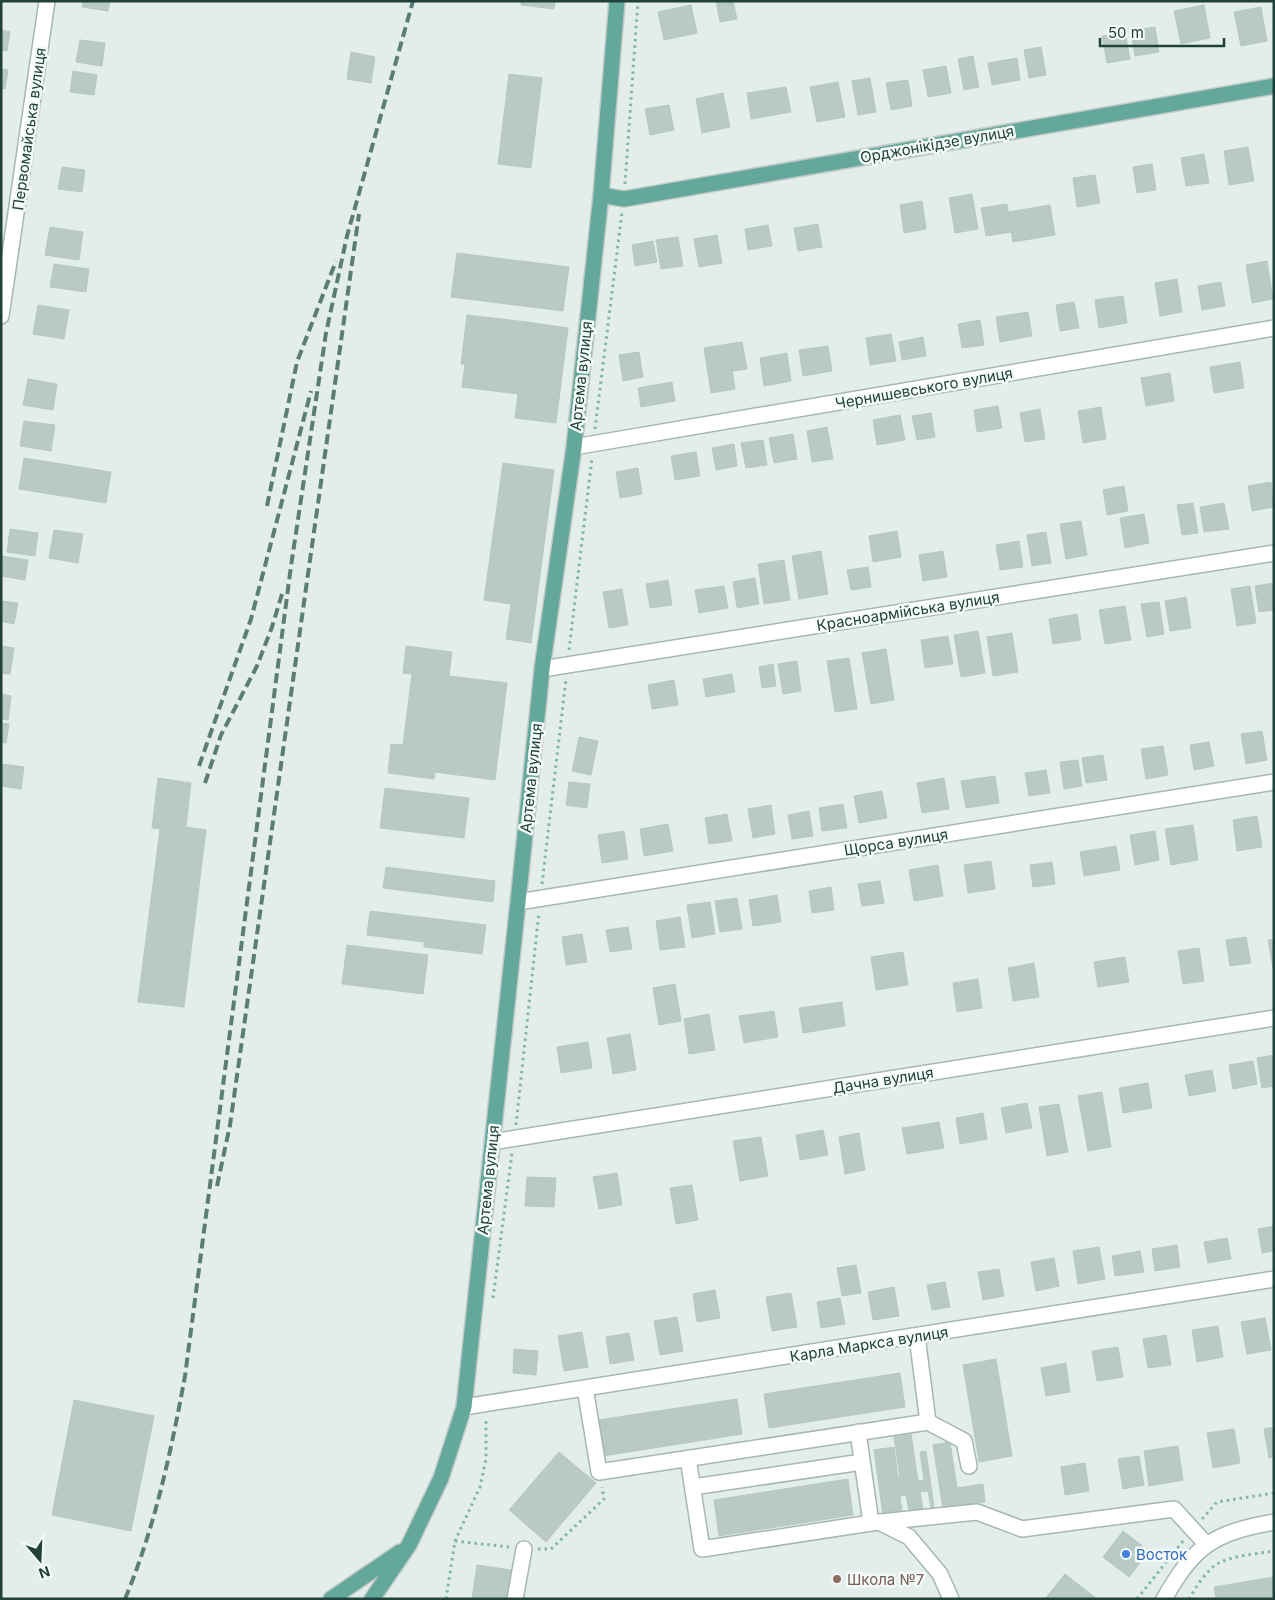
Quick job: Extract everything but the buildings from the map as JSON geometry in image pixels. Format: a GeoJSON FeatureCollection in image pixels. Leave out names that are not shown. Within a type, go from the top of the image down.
{"type":"FeatureCollection","features":[{"type":"Feature","properties":{"kind":"main road","name":"Артема вулиця"},"geometry":{"type":"LineString","coordinates":[[372,1599],[409,1545],[441,1478],[464,1408],[542,669],[574,447],[601,195],[617,1]]}},
{"type":"Feature","properties":{"kind":"main road","name":"Орджонікідзе вулиця"},"geometry":{"type":"LineString","coordinates":[[601,195],[624,199],[1274,86]]}},
{"type":"Feature","properties":{"kind":"main road","name":"Артема вулиця"},"geometry":{"type":"LineString","coordinates":[[332,1599],[409,1545]]}},
{"type":"Feature","properties":{"kind":"street","name":"Первомайська вулиця"},"geometry":{"type":"LineString","coordinates":[[1,316],[47,1]]}},
{"type":"Feature","properties":{"kind":"street","name":"Чернишевського вулиця"},"geometry":{"type":"LineString","coordinates":[[574,447],[1274,328]]}},
{"type":"Feature","properties":{"kind":"street","name":"Красноармійська вулиця"},"geometry":{"type":"LineString","coordinates":[[542,669],[1274,553]]}},
{"type":"Feature","properties":{"kind":"street","name":"Щорса вулиця"},"geometry":{"type":"LineString","coordinates":[[518,902],[1274,782]]}},
{"type":"Feature","properties":{"kind":"street","name":"Дачна вулиця"},"geometry":{"type":"LineString","coordinates":[[492,1142],[1274,1018]]}},
{"type":"Feature","properties":{"kind":"street","name":"Карла Маркса вулиця"},"geometry":{"type":"LineString","coordinates":[[464,1408],[1274,1279]]}},
{"type":"Feature","properties":{"kind":"street"},"geometry":{"type":"LineString","coordinates":[[917,1336],[928,1422]]}},
{"type":"Feature","properties":{"kind":"street"},"geometry":{"type":"LineString","coordinates":[[585,1388],[598,1472],[928,1422],[964,1440],[968,1466]]}},
{"type":"Feature","properties":{"kind":"street"},"geometry":{"type":"LineString","coordinates":[[858,1432],[862,1462],[875,1522]]}},
{"type":"Feature","properties":{"kind":"street"},"geometry":{"type":"LineString","coordinates":[[688,1458],[702,1549],[875,1522],[977,1512],[1022,1529],[1174,1509],[1206,1544]]}},
{"type":"Feature","properties":{"kind":"street"},"geometry":{"type":"LineString","coordinates":[[693,1488],[862,1462]]}},
{"type":"Feature","properties":{"kind":"street"},"geometry":{"type":"LineString","coordinates":[[875,1522],[909,1537],[940,1574],[951,1599]]}},
{"type":"Feature","properties":{"kind":"street"},"geometry":{"type":"LineString","coordinates":[[1164,1599],[1179,1573],[1192,1556],[1206,1544],[1230,1532],[1274,1522]]}},
{"type":"Feature","properties":{"kind":"street"},"geometry":{"type":"LineString","coordinates":[[516,1599],[524,1549]]}},
{"type":"Feature","properties":{"kind":"path"},"geometry":{"type":"LineString","coordinates":[[493,1301],[514,1138],[593,444],[624,199],[638,1]]}},
{"type":"Feature","properties":{"kind":"path"},"geometry":{"type":"LineString","coordinates":[[446,1599],[455,1541],[480,1487],[486,1459],[485,1404]]}},
{"type":"Feature","properties":{"kind":"path"},"geometry":{"type":"LineString","coordinates":[[455,1541],[550,1550],[604,1499],[598,1472]]}},
{"type":"Feature","properties":{"kind":"path"},"geometry":{"type":"LineString","coordinates":[[1136,1599],[1217,1502],[1274,1493]]}},
{"type":"Feature","properties":{"kind":"path"},"geometry":{"type":"LineString","coordinates":[[1189,1599],[1198,1583],[1218,1563],[1242,1556],[1274,1551]]}},
{"type":"Feature","properties":{"kind":"railway"},"geometry":{"type":"LineString","coordinates":[[125,1599],[136,1572],[161,1489],[185,1376],[291,566],[326,333],[347,236],[413,1]]}},
{"type":"Feature","properties":{"kind":"railway"},"geometry":{"type":"LineString","coordinates":[[217,1186],[230,1125],[359,214]]}},
{"type":"Feature","properties":{"kind":"railway"},"geometry":{"type":"LineString","coordinates":[[267,506],[297,362],[336,261]]}},
{"type":"Feature","properties":{"kind":"railway"},"geometry":{"type":"LineString","coordinates":[[199,766],[251,619],[311,391]]}},
{"type":"Feature","properties":{"kind":"railway"},"geometry":{"type":"LineString","coordinates":[[205,783],[221,735],[257,666],[282,594]]}},
{"type":"Feature","properties":{"kind":"place","name":"Восток"},"geometry":{"type":"Point","coordinates":[1126,1554]}},
{"type":"Feature","properties":{"kind":"place","name":"Школа №7"},"geometry":{"type":"Point","coordinates":[837,1579]}}]}
